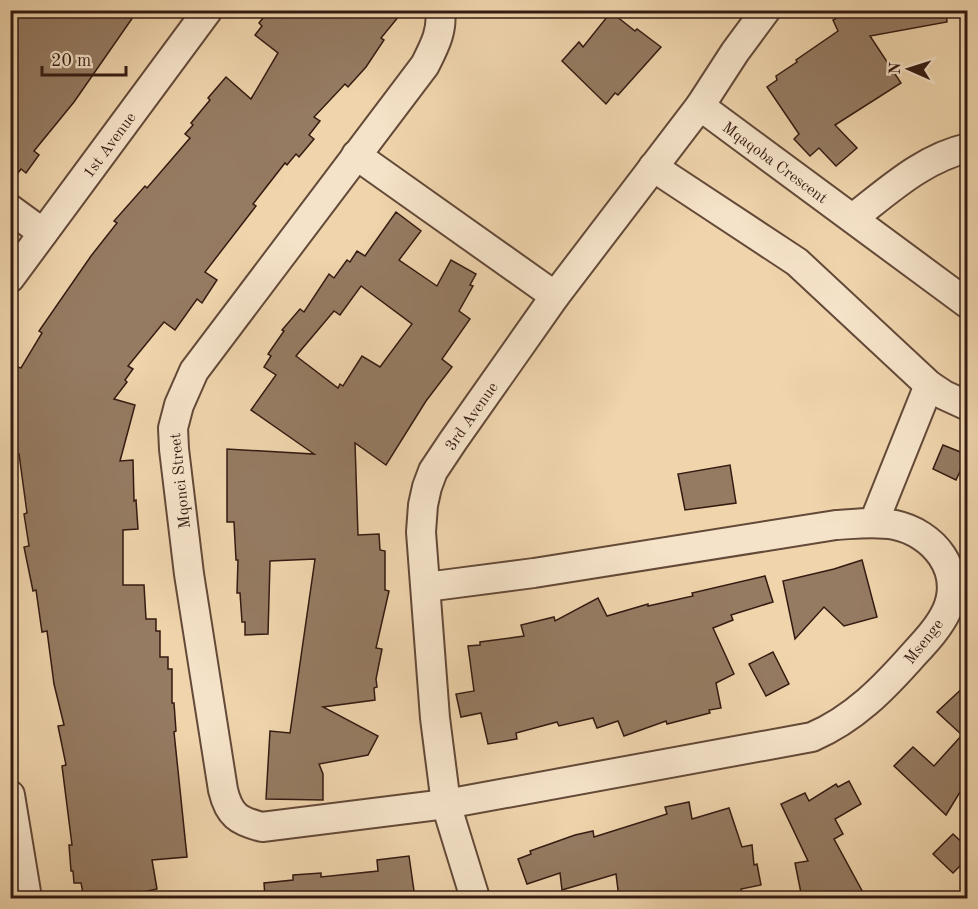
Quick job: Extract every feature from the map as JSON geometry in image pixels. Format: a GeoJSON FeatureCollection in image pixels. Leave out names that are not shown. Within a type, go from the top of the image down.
{"type":"FeatureCollection","features":[{"type":"Feature","properties":{"kind":"street","name":"1st Avenue"},"geometry":{"type":"LineString","coordinates":[[10,278],[208,10]]}},
{"type":"Feature","properties":{"kind":"street","name":"Mqonci Street"},"geometry":{"type":"LineString","coordinates":[[440,10],[442,22],[438,39],[425,65],[201,362],[184,389],[173,428],[189,574],[223,790],[226,803],[233,814],[240,820],[262,827],[446,804]]}},
{"type":"Feature","properties":{"kind":"street","name":"3rd Avenue"},"geometry":{"type":"LineString","coordinates":[[476,898],[446,804],[435,718],[421,532],[427,487],[433,471],[555,296],[700,106],[765,10]]}},
{"type":"Feature","properties":{"kind":"street","name":"Mqaqoba Crescent"},"geometry":{"type":"LineString","coordinates":[[700,106],[968,304]]}},
{"type":"Feature","properties":{"kind":"street"},"geometry":{"type":"LineString","coordinates":[[853,218],[905,178],[932,161],[968,148]]}},
{"type":"Feature","properties":{"kind":"street"},"geometry":{"type":"LineString","coordinates":[[357,155],[555,296]]}},
{"type":"Feature","properties":{"kind":"street"},"geometry":{"type":"LineString","coordinates":[[653,167],[797,262],[929,385],[968,406]]}},
{"type":"Feature","properties":{"kind":"street"},"geometry":{"type":"LineString","coordinates":[[10,208],[43,233]]}},
{"type":"Feature","properties":{"kind":"street"},"geometry":{"type":"LineString","coordinates":[[874,522],[929,385]]}},
{"type":"Feature","properties":{"kind":"street","name":"Msenge"},"geometry":{"type":"LineString","coordinates":[[426,587],[534,573],[836,525],[874,522],[912,530],[930,541],[944,555],[950,569],[952,589],[947,609],[927,640],[888,685],[834,728],[812,737],[777,745],[446,804]]}},
{"type":"Feature","properties":{"kind":"street"},"geometry":{"type":"LineString","coordinates":[[10,795],[27,898]]}},
{"type":"Feature","properties":{"kind":"building"},"geometry":{"type":"Polygon","coordinates":[[[10,10],[138,10],[74,102],[34,151],[39,155],[26,173],[21,169],[10,183],[10,10]]]}},
{"type":"Feature","properties":{"kind":"building"},"geometry":{"type":"Polygon","coordinates":[[[269,10],[404,10],[381,38],[384,40],[366,67],[348,87],[345,84],[314,117],[320,121],[309,135],[314,139],[299,157],[296,154],[287,165],[285,163],[253,204],[256,206],[205,272],[217,280],[202,303],[197,299],[175,330],[164,322],[128,366],[133,369],[125,380],[127,382],[114,399],[135,405],[120,461],[133,460],[134,501],[136,500],[138,529],[123,530],[123,585],[144,585],[146,619],[156,619],[156,631],[160,631],[160,657],[168,657],[168,669],[172,669],[172,703],[174,703],[176,731],[174,732],[187,857],[152,860],[157,889],[138,893],[139,898],[84,898],[81,883],[74,883],[73,871],[71,871],[69,845],[72,845],[62,766],[66,765],[58,726],[64,725],[54,684],[47,631],[42,632],[36,590],[33,591],[24,547],[29,546],[24,514],[27,513],[13,420],[10,419],[13,366],[21,368],[42,333],[39,331],[117,223],[114,221],[145,186],[147,188],[190,138],[185,134],[193,125],[191,123],[226,77],[251,99],[278,53],[255,35],[262,26],[259,23],[269,10]]]}},
{"type":"Feature","properties":{"kind":"building"},"geometry":{"type":"Polygon","coordinates":[[[834,10],[946,10],[947,22],[870,36],[901,83],[835,125],[857,148],[836,166],[819,148],[810,156],[794,139],[799,134],[767,87],[777,80],[776,76],[797,62],[796,60],[838,31],[833,20],[837,18],[834,10]]]}},
{"type":"Feature","properties":{"kind":"building"},"geometry":{"type":"Polygon","coordinates":[[[611,12],[635,31],[637,29],[661,47],[618,95],[615,93],[606,104],[562,61],[579,42],[583,47],[611,12]]]}},
{"type":"Feature","properties":{"kind":"building"},"geometry":{"type":"Polygon","coordinates":[[[396,212],[421,231],[399,260],[437,286],[451,260],[476,274],[470,285],[473,286],[459,311],[470,319],[442,359],[452,367],[426,401],[386,465],[355,443],[358,535],[379,534],[380,550],[385,551],[385,590],[389,591],[376,648],[382,649],[376,679],[377,687],[374,688],[375,700],[323,707],[378,736],[368,755],[319,764],[323,774],[323,800],[266,799],[270,731],[290,733],[315,559],[270,561],[268,634],[245,635],[240,593],[237,593],[238,560],[236,560],[234,522],[227,522],[227,449],[314,454],[251,410],[276,375],[264,367],[271,356],[268,354],[284,331],[282,330],[300,309],[304,312],[329,274],[334,278],[347,260],[350,262],[357,251],[365,256],[396,212]],[[361,286],[340,315],[334,311],[296,356],[338,388],[340,384],[343,386],[362,356],[380,367],[412,324],[361,286]]]}},
{"type":"Feature","properties":{"kind":"building"},"geometry":{"type":"Polygon","coordinates":[[[943,445],[968,455],[956,480],[933,469],[943,445]]]}},
{"type":"Feature","properties":{"kind":"building"},"geometry":{"type":"Polygon","coordinates":[[[730,465],[736,503],[685,510],[678,474],[730,465]]]}},
{"type":"Feature","properties":{"kind":"building"},"geometry":{"type":"Polygon","coordinates":[[[862,560],[877,617],[844,626],[824,607],[795,639],[783,581],[862,560]]]}},
{"type":"Feature","properties":{"kind":"building"},"geometry":{"type":"Polygon","coordinates":[[[765,576],[773,602],[731,615],[733,620],[713,628],[734,674],[716,683],[721,708],[667,724],[666,721],[624,736],[618,721],[597,728],[593,718],[559,726],[557,722],[516,733],[517,739],[488,744],[481,713],[461,717],[456,694],[474,691],[468,646],[480,645],[480,642],[524,636],[521,625],[554,617],[555,621],[598,598],[607,616],[765,576]]]}},
{"type":"Feature","properties":{"kind":"building"},"geometry":{"type":"Polygon","coordinates":[[[773,652],[789,684],[766,696],[749,664],[773,652]]]}},
{"type":"Feature","properties":{"kind":"building"},"geometry":{"type":"Polygon","coordinates":[[[968,683],[968,779],[946,815],[894,766],[913,747],[934,766],[962,735],[937,712],[968,683]]]}},
{"type":"Feature","properties":{"kind":"building"},"geometry":{"type":"Polygon","coordinates":[[[849,781],[861,804],[835,819],[843,834],[834,839],[866,898],[831,898],[828,892],[802,898],[795,863],[808,861],[781,804],[805,793],[809,801],[836,784],[838,787],[849,781]]]}},
{"type":"Feature","properties":{"kind":"building"},"geometry":{"type":"Polygon","coordinates":[[[689,802],[692,819],[729,808],[742,847],[752,845],[754,865],[757,864],[761,885],[741,889],[743,898],[619,898],[616,874],[562,890],[560,873],[527,884],[518,859],[531,854],[530,851],[593,831],[594,837],[667,814],[665,807],[689,802]]]}},
{"type":"Feature","properties":{"kind":"building"},"geometry":{"type":"Polygon","coordinates":[[[953,834],[968,848],[968,858],[953,873],[933,854],[953,834]]]}},
{"type":"Feature","properties":{"kind":"building"},"geometry":{"type":"Polygon","coordinates":[[[409,856],[415,898],[265,898],[264,883],[293,880],[293,875],[321,873],[321,877],[378,871],[377,860],[409,856]]]}}]}
